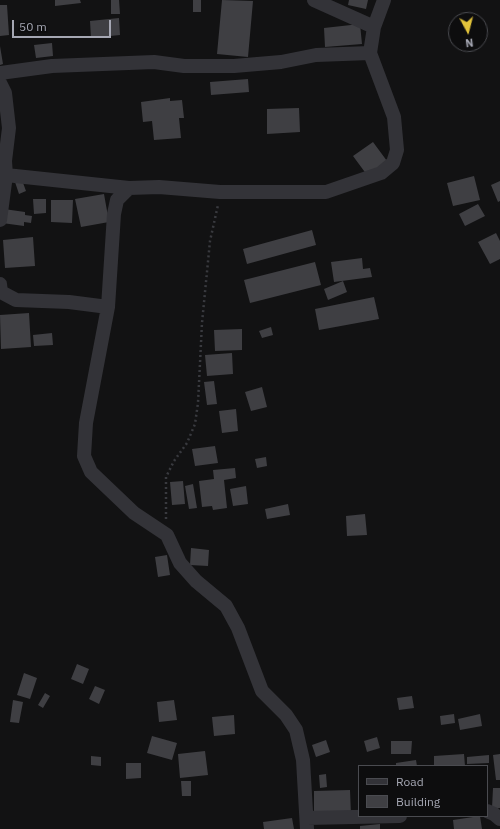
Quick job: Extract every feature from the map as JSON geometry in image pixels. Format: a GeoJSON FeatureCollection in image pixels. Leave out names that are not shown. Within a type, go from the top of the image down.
{"type":"FeatureCollection","features":[{"type":"Feature","properties":{"kind":"street"},"geometry":{"type":"LineString","coordinates":[[314,0],[374,27]]}},
{"type":"Feature","properties":{"kind":"street"},"geometry":{"type":"LineString","coordinates":[[6,174],[105,187],[159,187],[220,192],[326,192],[381,172],[393,163],[397,150],[394,117],[370,54],[374,27],[384,0]]}},
{"type":"Feature","properties":{"kind":"street"},"geometry":{"type":"LineString","coordinates":[[0,73],[52,66],[154,62],[184,66],[234,66],[281,62],[316,55],[370,54]]}},
{"type":"Feature","properties":{"kind":"street"},"geometry":{"type":"LineString","coordinates":[[0,83],[5,94],[9,128],[5,161],[6,174],[0,220]]}},
{"type":"Feature","properties":{"kind":"street"},"geometry":{"type":"LineString","coordinates":[[129,188],[117,200],[114,214],[108,307],[86,423],[84,456],[91,472],[134,513],[167,535],[180,563],[196,581],[226,606],[238,628],[262,690],[286,715],[296,730],[303,760],[307,824],[388,817]]}},
{"type":"Feature","properties":{"kind":"street"},"geometry":{"type":"LineString","coordinates":[[0,284],[2,292],[16,300],[69,302],[108,307]]}},
{"type":"Feature","properties":{"kind":"street"},"geometry":{"type":"LineString","coordinates":[[488,811],[500,819]]}},
{"type":"Feature","properties":{"kind":"path"},"geometry":{"type":"LineString","coordinates":[[167,535],[166,477],[174,461],[187,443],[195,424],[198,403],[202,323],[210,240],[220,192]]}},
{"type":"Feature","properties":{"kind":"building"},"geometry":{"type":"Polygon","coordinates":[[[55,0],[80,0],[81,3],[55,6],[55,0]]]}},
{"type":"Feature","properties":{"kind":"building"},"geometry":{"type":"Polygon","coordinates":[[[111,0],[119,0],[120,14],[111,14],[111,0]]]}},
{"type":"Feature","properties":{"kind":"building"},"geometry":{"type":"Polygon","coordinates":[[[193,0],[201,0],[201,12],[193,12],[193,0]]]}},
{"type":"Feature","properties":{"kind":"building"},"geometry":{"type":"Polygon","coordinates":[[[222,0],[253,1],[248,57],[217,54],[222,0]]]}},
{"type":"Feature","properties":{"kind":"building"},"geometry":{"type":"Polygon","coordinates":[[[349,0],[368,0],[366,9],[348,5],[349,0]]]}},
{"type":"Feature","properties":{"kind":"building"},"geometry":{"type":"Polygon","coordinates":[[[0,5],[7,5],[9,35],[0,36],[0,5]]]}},
{"type":"Feature","properties":{"kind":"building"},"geometry":{"type":"Polygon","coordinates":[[[119,18],[120,35],[91,38],[90,21],[119,18]]]}},
{"type":"Feature","properties":{"kind":"building"},"geometry":{"type":"Polygon","coordinates":[[[360,24],[362,44],[325,47],[324,28],[360,24]]]}},
{"type":"Feature","properties":{"kind":"building"},"geometry":{"type":"Polygon","coordinates":[[[52,43],[53,56],[36,58],[34,45],[52,43]]]}},
{"type":"Feature","properties":{"kind":"building"},"geometry":{"type":"Polygon","coordinates":[[[0,46],[3,64],[0,65],[0,46]]]}},
{"type":"Feature","properties":{"kind":"building"},"geometry":{"type":"Polygon","coordinates":[[[248,79],[249,92],[211,95],[210,82],[248,79]]]}},
{"type":"Feature","properties":{"kind":"building"},"geometry":{"type":"Polygon","coordinates":[[[170,98],[170,101],[182,100],[184,118],[179,118],[181,138],[154,140],[152,121],[143,122],[141,102],[170,98]]]}},
{"type":"Feature","properties":{"kind":"building"},"geometry":{"type":"Polygon","coordinates":[[[299,108],[300,132],[267,134],[267,109],[299,108]]]}},
{"type":"Feature","properties":{"kind":"building"},"geometry":{"type":"Polygon","coordinates":[[[373,142],[387,161],[367,175],[353,156],[373,142]]]}},
{"type":"Feature","properties":{"kind":"building"},"geometry":{"type":"Polygon","coordinates":[[[474,176],[480,200],[453,206],[447,183],[474,176]]]}},
{"type":"Feature","properties":{"kind":"building"},"geometry":{"type":"Polygon","coordinates":[[[22,180],[26,191],[19,194],[15,182],[22,180]]]}},
{"type":"Feature","properties":{"kind":"building"},"geometry":{"type":"Polygon","coordinates":[[[500,181],[500,201],[498,202],[491,185],[500,181]]]}},
{"type":"Feature","properties":{"kind":"building"},"geometry":{"type":"Polygon","coordinates":[[[104,194],[109,222],[81,227],[75,199],[104,194]]]}},
{"type":"Feature","properties":{"kind":"building"},"geometry":{"type":"Polygon","coordinates":[[[33,199],[46,199],[46,213],[34,214],[33,199]]]}},
{"type":"Feature","properties":{"kind":"building"},"geometry":{"type":"Polygon","coordinates":[[[51,200],[73,200],[72,223],[51,222],[51,200]]]}},
{"type":"Feature","properties":{"kind":"building"},"geometry":{"type":"Polygon","coordinates":[[[478,204],[485,216],[465,226],[459,214],[478,204]]]}},
{"type":"Feature","properties":{"kind":"building"},"geometry":{"type":"Polygon","coordinates":[[[4,209],[25,212],[25,215],[32,216],[31,223],[24,222],[24,226],[2,223],[4,209]]]}},
{"type":"Feature","properties":{"kind":"building"},"geometry":{"type":"Polygon","coordinates":[[[312,230],[316,245],[247,264],[243,249],[312,230]]]}},
{"type":"Feature","properties":{"kind":"building"},"geometry":{"type":"Polygon","coordinates":[[[496,233],[500,241],[500,259],[490,264],[478,242],[496,233]]]}},
{"type":"Feature","properties":{"kind":"building"},"geometry":{"type":"Polygon","coordinates":[[[33,237],[35,266],[5,268],[3,240],[33,237]]]}},
{"type":"Feature","properties":{"kind":"building"},"geometry":{"type":"Polygon","coordinates":[[[362,258],[363,269],[370,268],[372,277],[334,282],[331,262],[362,258]]]}},
{"type":"Feature","properties":{"kind":"building"},"geometry":{"type":"Polygon","coordinates":[[[315,262],[321,285],[250,303],[244,280],[315,262]]]}},
{"type":"Feature","properties":{"kind":"building"},"geometry":{"type":"Polygon","coordinates":[[[343,281],[347,292],[328,300],[324,289],[343,281]]]}},
{"type":"Feature","properties":{"kind":"building"},"geometry":{"type":"Polygon","coordinates":[[[374,297],[379,319],[319,330],[315,309],[374,297]]]}},
{"type":"Feature","properties":{"kind":"building"},"geometry":{"type":"Polygon","coordinates":[[[29,313],[31,347],[1,349],[0,315],[29,313]]]}},
{"type":"Feature","properties":{"kind":"building"},"geometry":{"type":"Polygon","coordinates":[[[271,327],[273,335],[262,338],[259,331],[271,327]]]}},
{"type":"Feature","properties":{"kind":"building"},"geometry":{"type":"Polygon","coordinates":[[[242,329],[242,350],[215,351],[214,330],[242,329]]]}},
{"type":"Feature","properties":{"kind":"building"},"geometry":{"type":"Polygon","coordinates":[[[52,333],[53,345],[34,346],[33,335],[52,333]]]}},
{"type":"Feature","properties":{"kind":"building"},"geometry":{"type":"Polygon","coordinates":[[[232,353],[233,374],[207,376],[205,355],[232,353]]]}},
{"type":"Feature","properties":{"kind":"building"},"geometry":{"type":"Polygon","coordinates":[[[214,381],[217,404],[207,405],[204,382],[214,381]]]}},
{"type":"Feature","properties":{"kind":"building"},"geometry":{"type":"Polygon","coordinates":[[[262,387],[267,407],[251,411],[245,392],[262,387]]]}},
{"type":"Feature","properties":{"kind":"building"},"geometry":{"type":"Polygon","coordinates":[[[236,409],[238,431],[222,433],[219,411],[236,409]]]}},
{"type":"Feature","properties":{"kind":"building"},"geometry":{"type":"Polygon","coordinates":[[[215,446],[218,463],[195,466],[192,449],[215,446]]]}},
{"type":"Feature","properties":{"kind":"building"},"geometry":{"type":"Polygon","coordinates":[[[266,457],[267,466],[257,468],[255,459],[266,457]]]}},
{"type":"Feature","properties":{"kind":"building"},"geometry":{"type":"Polygon","coordinates":[[[235,468],[236,478],[224,480],[227,508],[213,510],[212,506],[202,507],[199,481],[214,479],[213,470],[235,468]]]}},
{"type":"Feature","properties":{"kind":"building"},"geometry":{"type":"Polygon","coordinates":[[[183,481],[185,504],[172,505],[170,482],[183,481]]]}},
{"type":"Feature","properties":{"kind":"building"},"geometry":{"type":"Polygon","coordinates":[[[193,484],[197,508],[189,509],[185,486],[193,484]]]}},
{"type":"Feature","properties":{"kind":"building"},"geometry":{"type":"Polygon","coordinates":[[[246,486],[248,504],[233,506],[230,489],[246,486]]]}},
{"type":"Feature","properties":{"kind":"building"},"geometry":{"type":"Polygon","coordinates":[[[288,504],[290,515],[267,519],[265,509],[288,504]]]}},
{"type":"Feature","properties":{"kind":"building"},"geometry":{"type":"Polygon","coordinates":[[[365,514],[367,535],[347,536],[346,516],[365,514]]]}},
{"type":"Feature","properties":{"kind":"building"},"geometry":{"type":"Polygon","coordinates":[[[191,548],[209,550],[208,566],[190,565],[191,548]]]}},
{"type":"Feature","properties":{"kind":"building"},"geometry":{"type":"Polygon","coordinates":[[[167,555],[170,575],[158,577],[155,557],[167,555]]]}},
{"type":"Feature","properties":{"kind":"building"},"geometry":{"type":"Polygon","coordinates":[[[77,664],[89,669],[83,684],[71,679],[77,664]]]}},
{"type":"Feature","properties":{"kind":"building"},"geometry":{"type":"Polygon","coordinates":[[[24,673],[37,678],[30,699],[17,695],[24,673]]]}},
{"type":"Feature","properties":{"kind":"building"},"geometry":{"type":"Polygon","coordinates":[[[95,686],[105,690],[99,704],[89,699],[95,686]]]}},
{"type":"Feature","properties":{"kind":"building"},"geometry":{"type":"Polygon","coordinates":[[[45,693],[50,696],[43,708],[38,705],[45,693]]]}},
{"type":"Feature","properties":{"kind":"building"},"geometry":{"type":"Polygon","coordinates":[[[412,696],[414,708],[399,710],[397,698],[412,696]]]}},
{"type":"Feature","properties":{"kind":"building"},"geometry":{"type":"Polygon","coordinates":[[[13,700],[23,702],[19,723],[10,722],[13,700]]]}},
{"type":"Feature","properties":{"kind":"building"},"geometry":{"type":"Polygon","coordinates":[[[174,700],[177,720],[159,722],[157,702],[174,700]]]}},
{"type":"Feature","properties":{"kind":"building"},"geometry":{"type":"Polygon","coordinates":[[[454,714],[455,723],[441,725],[440,716],[454,714]]]}},
{"type":"Feature","properties":{"kind":"building"},"geometry":{"type":"Polygon","coordinates":[[[480,714],[482,726],[460,730],[458,719],[480,714]]]}},
{"type":"Feature","properties":{"kind":"building"},"geometry":{"type":"Polygon","coordinates":[[[234,715],[235,734],[214,736],[212,717],[234,715]]]}},
{"type":"Feature","properties":{"kind":"building"},"geometry":{"type":"Polygon","coordinates":[[[152,736],[177,743],[172,760],[147,753],[152,736]]]}},
{"type":"Feature","properties":{"kind":"building"},"geometry":{"type":"Polygon","coordinates":[[[377,737],[380,748],[367,752],[364,741],[377,737]]]}},
{"type":"Feature","properties":{"kind":"building"},"geometry":{"type":"Polygon","coordinates":[[[326,740],[330,752],[316,757],[312,745],[326,740]]]}},
{"type":"Feature","properties":{"kind":"building"},"geometry":{"type":"Polygon","coordinates":[[[391,741],[412,741],[411,754],[391,754],[391,741]]]}},
{"type":"Feature","properties":{"kind":"building"},"geometry":{"type":"Polygon","coordinates":[[[205,751],[208,775],[180,778],[178,754],[205,751]]]}},
{"type":"Feature","properties":{"kind":"building"},"geometry":{"type":"Polygon","coordinates":[[[464,754],[465,765],[434,765],[434,756],[464,754]]]}},
{"type":"Feature","properties":{"kind":"building"},"geometry":{"type":"Polygon","coordinates":[[[500,754],[500,780],[496,780],[493,755],[500,754]]]}},
{"type":"Feature","properties":{"kind":"building"},"geometry":{"type":"Polygon","coordinates":[[[489,755],[489,763],[467,764],[467,757],[489,755]]]}},
{"type":"Feature","properties":{"kind":"building"},"geometry":{"type":"Polygon","coordinates":[[[91,756],[101,757],[101,766],[91,765],[91,756]]]}},
{"type":"Feature","properties":{"kind":"building"},"geometry":{"type":"Polygon","coordinates":[[[416,760],[417,765],[396,765],[396,763],[416,760]]]}},
{"type":"Feature","properties":{"kind":"building"},"geometry":{"type":"Polygon","coordinates":[[[126,763],[141,763],[141,778],[126,779],[126,763]]]}},
{"type":"Feature","properties":{"kind":"building"},"geometry":{"type":"Polygon","coordinates":[[[326,774],[327,787],[320,788],[319,775],[326,774]]]}},
{"type":"Feature","properties":{"kind":"building"},"geometry":{"type":"Polygon","coordinates":[[[181,781],[191,781],[191,796],[182,796],[181,781]]]}},
{"type":"Feature","properties":{"kind":"building"},"geometry":{"type":"Polygon","coordinates":[[[493,788],[500,788],[500,808],[492,808],[493,788]]]}},
{"type":"Feature","properties":{"kind":"building"},"geometry":{"type":"Polygon","coordinates":[[[350,790],[351,815],[314,815],[314,791],[350,790]]]}},
{"type":"Feature","properties":{"kind":"building"},"geometry":{"type":"Polygon","coordinates":[[[480,817],[482,829],[454,829],[453,820],[480,817]]]}},
{"type":"Feature","properties":{"kind":"building"},"geometry":{"type":"Polygon","coordinates":[[[292,818],[294,829],[264,829],[263,822],[292,818]]]}},
{"type":"Feature","properties":{"kind":"building"},"geometry":{"type":"Polygon","coordinates":[[[380,824],[380,829],[360,829],[360,826],[380,824]]]}}]}
